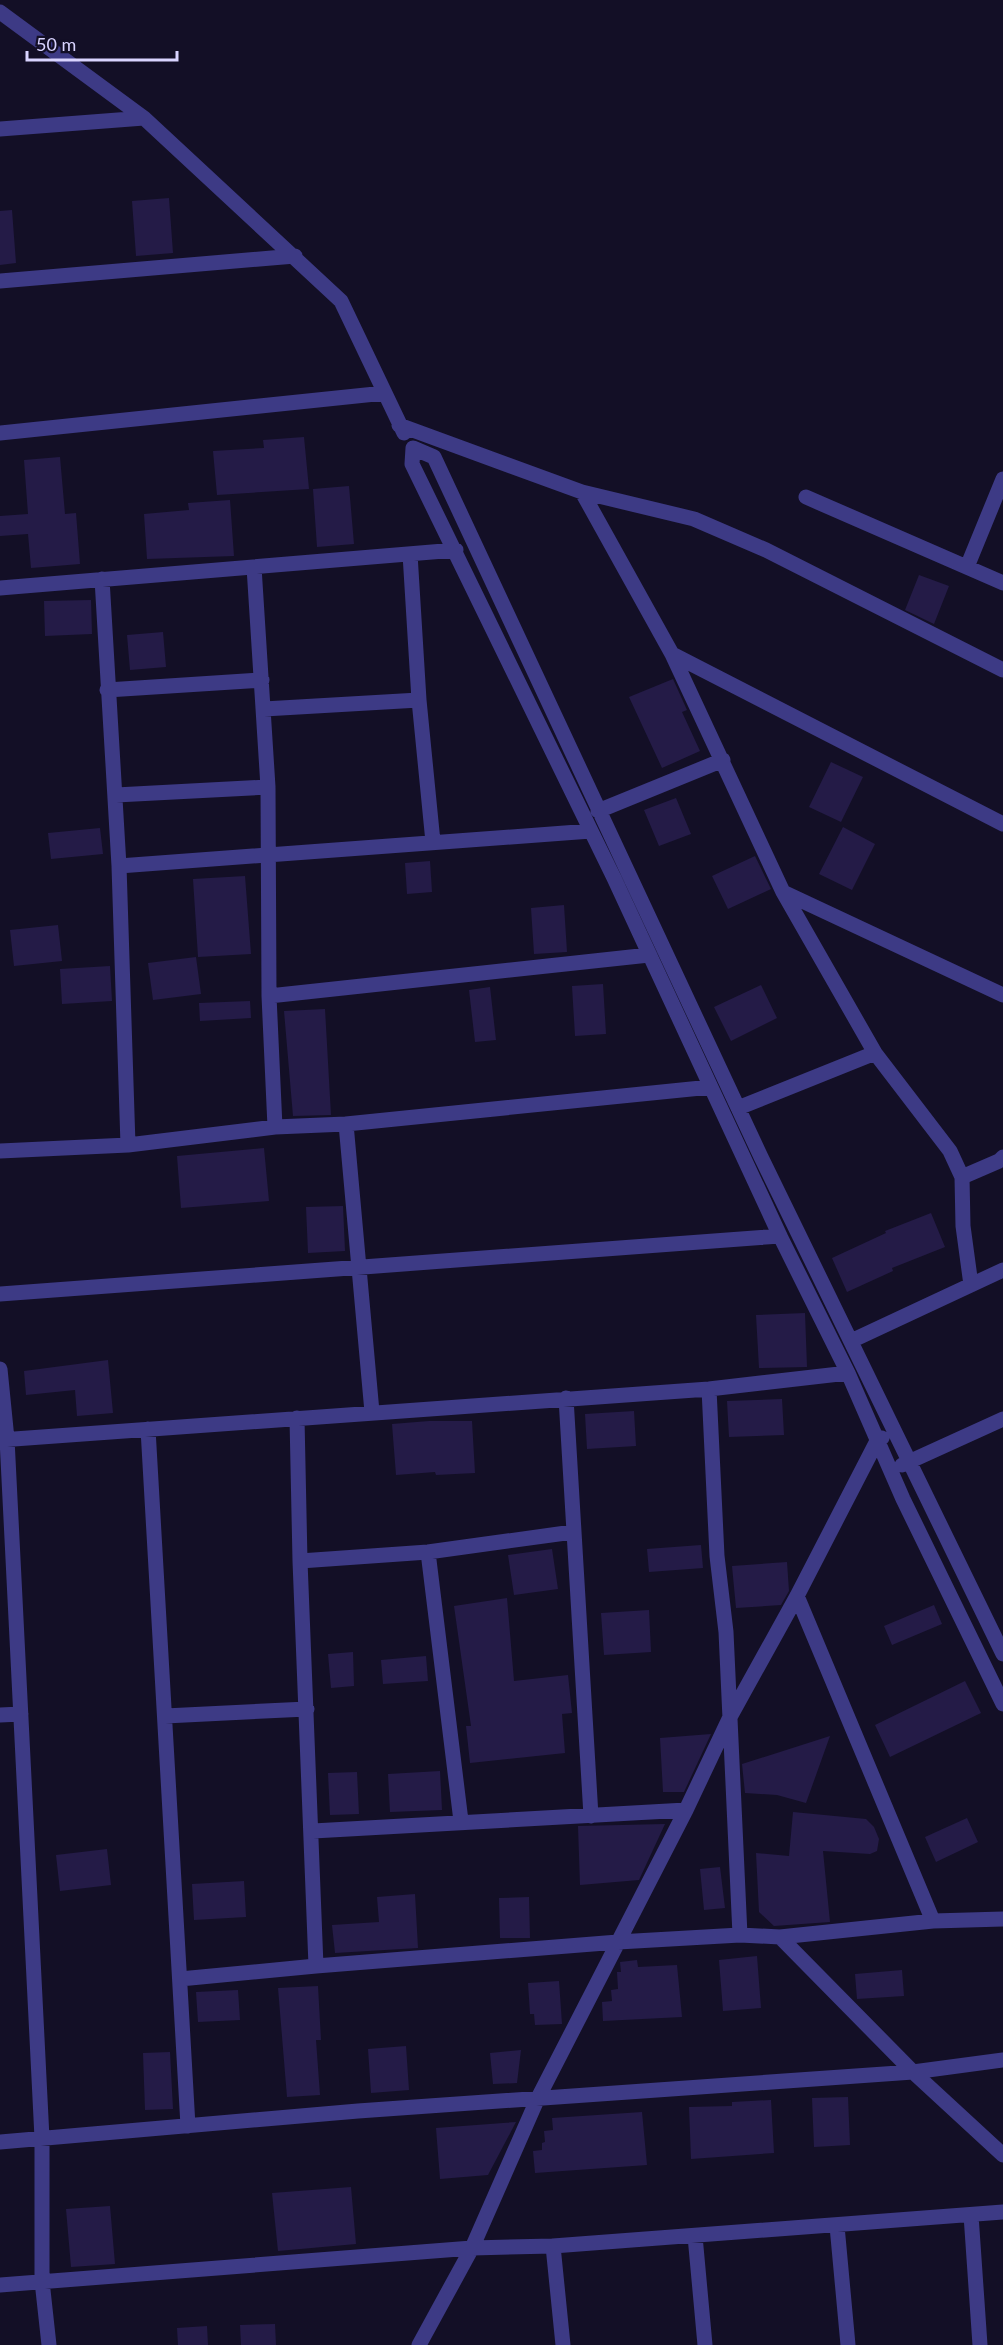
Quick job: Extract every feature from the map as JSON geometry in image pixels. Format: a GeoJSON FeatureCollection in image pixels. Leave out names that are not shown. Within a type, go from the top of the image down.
{"type":"FeatureCollection","features":[{"type":"Feature","properties":{"kind":"street"},"geometry":{"type":"LineString","coordinates":[[0,12],[144,118],[341,301],[399,425],[413,448],[412,464],[456,550],[591,831],[780,1236],[848,1373],[903,1498],[1003,1704]]}},
{"type":"Feature","properties":{"kind":"street"},"geometry":{"type":"LineString","coordinates":[[0,129],[144,118]]}},
{"type":"Feature","properties":{"kind":"street"},"geometry":{"type":"LineString","coordinates":[[0,281],[295,256]]}},
{"type":"Feature","properties":{"kind":"street"},"geometry":{"type":"LineString","coordinates":[[0,433],[385,393]]}},
{"type":"Feature","properties":{"kind":"street"},"geometry":{"type":"LineString","coordinates":[[399,425],[582,492],[704,523],[766,550],[1003,670]]}},
{"type":"Feature","properties":{"kind":"street"},"geometry":{"type":"LineString","coordinates":[[413,448],[434,457],[738,1108],[1003,1654]]}},
{"type":"Feature","properties":{"kind":"street"},"geometry":{"type":"LineString","coordinates":[[967,567],[1003,479]]}},
{"type":"Feature","properties":{"kind":"street"},"geometry":{"type":"LineString","coordinates":[[582,492],[672,654],[783,892],[875,1053],[950,1151],[962,1177],[963,1226],[971,1285]]}},
{"type":"Feature","properties":{"kind":"street"},"geometry":{"type":"LineString","coordinates":[[806,497],[1003,583]]}},
{"type":"Feature","properties":{"kind":"street"},"geometry":{"type":"LineString","coordinates":[[0,588],[456,550]]}},
{"type":"Feature","properties":{"kind":"street"},"geometry":{"type":"LineString","coordinates":[[410,554],[418,700],[433,842]]}},
{"type":"Feature","properties":{"kind":"street"},"geometry":{"type":"LineString","coordinates":[[254,567],[268,788],[270,856],[268,996],[275,1127]]}},
{"type":"Feature","properties":{"kind":"street"},"geometry":{"type":"LineString","coordinates":[[102,579],[107,690],[116,795],[128,1145]]}},
{"type":"Feature","properties":{"kind":"street"},"geometry":{"type":"LineString","coordinates":[[672,654],[1003,824]]}},
{"type":"Feature","properties":{"kind":"street"},"geometry":{"type":"LineString","coordinates":[[107,690],[262,680]]}},
{"type":"Feature","properties":{"kind":"street"},"geometry":{"type":"LineString","coordinates":[[264,709],[418,700]]}},
{"type":"Feature","properties":{"kind":"street"},"geometry":{"type":"LineString","coordinates":[[598,811],[723,760]]}},
{"type":"Feature","properties":{"kind":"street"},"geometry":{"type":"LineString","coordinates":[[116,795],[268,788]]}},
{"type":"Feature","properties":{"kind":"street"},"geometry":{"type":"LineString","coordinates":[[119,866],[591,831]]}},
{"type":"Feature","properties":{"kind":"street"},"geometry":{"type":"LineString","coordinates":[[783,892],[1003,995]]}},
{"type":"Feature","properties":{"kind":"street"},"geometry":{"type":"LineString","coordinates":[[268,996],[649,955]]}},
{"type":"Feature","properties":{"kind":"street"},"geometry":{"type":"LineString","coordinates":[[738,1108],[875,1053]]}},
{"type":"Feature","properties":{"kind":"street"},"geometry":{"type":"LineString","coordinates":[[0,1151],[128,1145],[275,1127],[346,1124],[711,1087]]}},
{"type":"Feature","properties":{"kind":"street"},"geometry":{"type":"LineString","coordinates":[[346,1124],[372,1412]]}},
{"type":"Feature","properties":{"kind":"street"},"geometry":{"type":"LineString","coordinates":[[962,1177],[999,1161],[1003,1156]]}},
{"type":"Feature","properties":{"kind":"street"},"geometry":{"type":"LineString","coordinates":[[0,1294],[780,1236]]}},
{"type":"Feature","properties":{"kind":"street"},"geometry":{"type":"LineString","coordinates":[[851,1341],[1003,1270]]}},
{"type":"Feature","properties":{"kind":"street"},"geometry":{"type":"LineString","coordinates":[[0,1369],[21,1714],[42,2138],[42,2281],[49,2345]]}},
{"type":"Feature","properties":{"kind":"street"},"geometry":{"type":"LineString","coordinates":[[4,1440],[709,1389],[848,1373]]}},
{"type":"Feature","properties":{"kind":"street"},"geometry":{"type":"LineString","coordinates":[[709,1389],[717,1556],[726,1632],[740,1935]]}},
{"type":"Feature","properties":{"kind":"street"},"geometry":{"type":"LineString","coordinates":[[566,1398],[591,1816]]}},
{"type":"Feature","properties":{"kind":"street"},"geometry":{"type":"LineString","coordinates":[[297,1418],[300,1561],[316,1966]]}},
{"type":"Feature","properties":{"kind":"street"},"geometry":{"type":"LineString","coordinates":[[892,1469],[1003,1419]]}},
{"type":"Feature","properties":{"kind":"street"},"geometry":{"type":"LineString","coordinates":[[148,1429],[188,2126]]}},
{"type":"Feature","properties":{"kind":"street"},"geometry":{"type":"LineString","coordinates":[[419,2345],[472,2248],[537,2100],[686,1810],[730,1717],[797,1596],[877,1441],[895,1432]]}},
{"type":"Feature","properties":{"kind":"street"},"geometry":{"type":"LineString","coordinates":[[300,1561],[428,1552],[573,1532]]}},
{"type":"Feature","properties":{"kind":"street"},"geometry":{"type":"LineString","coordinates":[[428,1552],[461,1821]]}},
{"type":"Feature","properties":{"kind":"street"},"geometry":{"type":"LineString","coordinates":[[797,1596],[933,1921]]}},
{"type":"Feature","properties":{"kind":"street"},"geometry":{"type":"LineString","coordinates":[[165,1716],[307,1709]]}},
{"type":"Feature","properties":{"kind":"street"},"geometry":{"type":"LineString","coordinates":[[0,1715],[21,1714]]}},
{"type":"Feature","properties":{"kind":"street"},"geometry":{"type":"LineString","coordinates":[[312,1831],[686,1810]]}},
{"type":"Feature","properties":{"kind":"street"},"geometry":{"type":"LineString","coordinates":[[180,1979],[618,1942],[740,1935],[780,1937],[933,1921],[1003,1919]]}},
{"type":"Feature","properties":{"kind":"street"},"geometry":{"type":"LineString","coordinates":[[780,1937],[913,2072],[1003,2155]]}},
{"type":"Feature","properties":{"kind":"street"},"geometry":{"type":"LineString","coordinates":[[0,2142],[913,2072],[1003,2060]]}},
{"type":"Feature","properties":{"kind":"street"},"geometry":{"type":"LineString","coordinates":[[0,2285],[472,2248],[554,2246],[1003,2212]]}},
{"type":"Feature","properties":{"kind":"street"},"geometry":{"type":"LineString","coordinates":[[972,2215],[980,2345]]}},
{"type":"Feature","properties":{"kind":"street"},"geometry":{"type":"LineString","coordinates":[[837,2226],[848,2345]]}},
{"type":"Feature","properties":{"kind":"street"},"geometry":{"type":"LineString","coordinates":[[695,2236],[705,2345]]}},
{"type":"Feature","properties":{"kind":"street"},"geometry":{"type":"LineString","coordinates":[[554,2246],[563,2345]]}},
{"type":"Feature","properties":{"kind":"building"},"geometry":{"type":"Polygon","coordinates":[[[169,198],[173,253],[136,256],[132,201],[169,198]]]}},
{"type":"Feature","properties":{"kind":"building"},"geometry":{"type":"Polygon","coordinates":[[[12,210],[16,263],[0,265],[0,211],[12,210]]]}},
{"type":"Feature","properties":{"kind":"building"},"geometry":{"type":"Polygon","coordinates":[[[304,437],[309,489],[217,495],[213,451],[264,448],[263,440],[304,437]]]}},
{"type":"Feature","properties":{"kind":"building"},"geometry":{"type":"Polygon","coordinates":[[[60,457],[65,514],[76,513],[80,564],[31,568],[28,534],[0,536],[0,516],[28,514],[24,460],[60,457]]]}},
{"type":"Feature","properties":{"kind":"building"},"geometry":{"type":"Polygon","coordinates":[[[349,486],[354,544],[317,547],[313,489],[349,486]]]}},
{"type":"Feature","properties":{"kind":"building"},"geometry":{"type":"Polygon","coordinates":[[[230,500],[234,556],[147,559],[144,514],[189,510],[188,503],[230,500]]]}},
{"type":"Feature","properties":{"kind":"building"},"geometry":{"type":"Polygon","coordinates":[[[919,575],[949,586],[934,624],[905,610],[919,575]]]}},
{"type":"Feature","properties":{"kind":"building"},"geometry":{"type":"Polygon","coordinates":[[[91,600],[92,634],[45,636],[44,601],[91,600]]]}},
{"type":"Feature","properties":{"kind":"building"},"geometry":{"type":"Polygon","coordinates":[[[163,632],[166,667],[130,670],[127,635],[163,632]]]}},
{"type":"Feature","properties":{"kind":"building"},"geometry":{"type":"Polygon","coordinates":[[[673,679],[687,710],[682,712],[700,751],[662,768],[629,697],[673,679]]]}},
{"type":"Feature","properties":{"kind":"building"},"geometry":{"type":"Polygon","coordinates":[[[831,762],[863,777],[841,822],[809,807],[831,762]]]}},
{"type":"Feature","properties":{"kind":"building"},"geometry":{"type":"Polygon","coordinates":[[[676,798],[691,834],[659,846],[644,810],[676,798]]]}},
{"type":"Feature","properties":{"kind":"building"},"geometry":{"type":"Polygon","coordinates":[[[843,827],[875,844],[852,890],[819,874],[843,827]]]}},
{"type":"Feature","properties":{"kind":"building"},"geometry":{"type":"Polygon","coordinates":[[[100,828],[103,854],[51,859],[48,833],[100,828]]]}},
{"type":"Feature","properties":{"kind":"building"},"geometry":{"type":"Polygon","coordinates":[[[755,856],[771,889],[728,909],[712,876],[755,856]]]}},
{"type":"Feature","properties":{"kind":"building"},"geometry":{"type":"Polygon","coordinates":[[[430,861],[432,892],[407,894],[405,863],[430,861]]]}},
{"type":"Feature","properties":{"kind":"building"},"geometry":{"type":"Polygon","coordinates":[[[245,876],[251,954],[198,957],[193,879],[245,876]]]}},
{"type":"Feature","properties":{"kind":"building"},"geometry":{"type":"Polygon","coordinates":[[[564,905],[567,952],[534,954],[531,908],[564,905]]]}},
{"type":"Feature","properties":{"kind":"building"},"geometry":{"type":"Polygon","coordinates":[[[58,925],[62,961],[14,966],[10,930],[58,925]]]}},
{"type":"Feature","properties":{"kind":"building"},"geometry":{"type":"Polygon","coordinates":[[[196,957],[201,994],[153,1000],[148,963],[196,957]]]}},
{"type":"Feature","properties":{"kind":"building"},"geometry":{"type":"Polygon","coordinates":[[[110,966],[112,1001],[62,1004],[60,969],[110,966]]]}},
{"type":"Feature","properties":{"kind":"building"},"geometry":{"type":"Polygon","coordinates":[[[603,984],[606,1034],[575,1036],[572,986],[603,984]]]}},
{"type":"Feature","properties":{"kind":"building"},"geometry":{"type":"Polygon","coordinates":[[[761,985],[777,1018],[731,1041],[714,1007],[761,985]]]}},
{"type":"Feature","properties":{"kind":"building"},"geometry":{"type":"Polygon","coordinates":[[[490,987],[496,1040],[475,1042],[469,990],[490,987]]]}},
{"type":"Feature","properties":{"kind":"building"},"geometry":{"type":"Polygon","coordinates":[[[250,1001],[251,1018],[200,1021],[199,1003],[250,1001]]]}},
{"type":"Feature","properties":{"kind":"building"},"geometry":{"type":"Polygon","coordinates":[[[325,1009],[331,1115],[293,1116],[284,1011],[325,1009]]]}},
{"type":"Feature","properties":{"kind":"building"},"geometry":{"type":"Polygon","coordinates":[[[264,1148],[269,1201],[181,1208],[177,1156],[264,1148]]]}},
{"type":"Feature","properties":{"kind":"building"},"geometry":{"type":"Polygon","coordinates":[[[343,1206],[345,1251],[308,1253],[306,1207],[343,1206]]]}},
{"type":"Feature","properties":{"kind":"building"},"geometry":{"type":"Polygon","coordinates":[[[931,1213],[945,1247],[892,1268],[893,1271],[847,1292],[832,1258],[886,1233],[885,1231],[931,1213]]]}},
{"type":"Feature","properties":{"kind":"building"},"geometry":{"type":"Polygon","coordinates":[[[805,1313],[807,1367],[759,1368],[756,1315],[805,1313]]]}},
{"type":"Feature","properties":{"kind":"building"},"geometry":{"type":"Polygon","coordinates":[[[108,1360],[113,1413],[77,1416],[75,1390],[26,1395],[24,1371],[108,1360]]]}},
{"type":"Feature","properties":{"kind":"building"},"geometry":{"type":"Polygon","coordinates":[[[782,1399],[784,1435],[729,1437],[727,1401],[782,1399]]]}},
{"type":"Feature","properties":{"kind":"building"},"geometry":{"type":"Polygon","coordinates":[[[634,1411],[636,1446],[587,1449],[585,1414],[634,1411]]]}},
{"type":"Feature","properties":{"kind":"building"},"geometry":{"type":"Polygon","coordinates":[[[472,1421],[475,1473],[436,1475],[435,1472],[396,1475],[392,1424],[472,1421]]]}},
{"type":"Feature","properties":{"kind":"building"},"geometry":{"type":"Polygon","coordinates":[[[701,1545],[703,1568],[649,1572],[647,1549],[701,1545]]]}},
{"type":"Feature","properties":{"kind":"building"},"geometry":{"type":"Polygon","coordinates":[[[552,1549],[558,1589],[514,1595],[508,1555],[552,1549]]]}},
{"type":"Feature","properties":{"kind":"building"},"geometry":{"type":"Polygon","coordinates":[[[787,1562],[789,1591],[781,1605],[736,1608],[732,1566],[787,1562]]]}},
{"type":"Feature","properties":{"kind":"building"},"geometry":{"type":"Polygon","coordinates":[[[507,1598],[514,1681],[568,1675],[572,1713],[562,1714],[565,1753],[470,1763],[466,1726],[471,1726],[454,1606],[507,1598]]]}},
{"type":"Feature","properties":{"kind":"building"},"geometry":{"type":"Polygon","coordinates":[[[934,1605],[942,1624],[892,1645],[884,1626],[934,1605]]]}},
{"type":"Feature","properties":{"kind":"building"},"geometry":{"type":"Polygon","coordinates":[[[649,1610],[651,1652],[604,1655],[601,1613],[649,1610]]]}},
{"type":"Feature","properties":{"kind":"building"},"geometry":{"type":"Polygon","coordinates":[[[353,1652],[354,1686],[331,1688],[328,1654],[353,1652]]]}},
{"type":"Feature","properties":{"kind":"building"},"geometry":{"type":"Polygon","coordinates":[[[426,1656],[428,1681],[383,1684],[381,1660],[426,1656]]]}},
{"type":"Feature","properties":{"kind":"building"},"geometry":{"type":"Polygon","coordinates":[[[965,1681],[981,1713],[890,1757],[875,1725],[965,1681]]]}},
{"type":"Feature","properties":{"kind":"building"},"geometry":{"type":"Polygon","coordinates":[[[711,1734],[684,1792],[663,1792],[660,1738],[711,1734]]]}},
{"type":"Feature","properties":{"kind":"building"},"geometry":{"type":"Polygon","coordinates":[[[830,1736],[806,1803],[777,1795],[745,1793],[742,1764],[830,1736]]]}},
{"type":"Feature","properties":{"kind":"building"},"geometry":{"type":"Polygon","coordinates":[[[440,1771],[442,1810],[390,1812],[388,1774],[440,1771]]]}},
{"type":"Feature","properties":{"kind":"building"},"geometry":{"type":"Polygon","coordinates":[[[357,1772],[359,1814],[330,1815],[328,1773],[357,1772]]]}},
{"type":"Feature","properties":{"kind":"building"},"geometry":{"type":"Polygon","coordinates":[[[793,1812],[866,1819],[874,1827],[879,1839],[877,1851],[870,1854],[823,1851],[830,1922],[774,1926],[759,1912],[756,1853],[789,1856],[793,1812]]]}},
{"type":"Feature","properties":{"kind":"building"},"geometry":{"type":"Polygon","coordinates":[[[967,1818],[978,1842],[936,1862],[925,1837],[967,1818]]]}},
{"type":"Feature","properties":{"kind":"building"},"geometry":{"type":"Polygon","coordinates":[[[665,1824],[639,1880],[580,1885],[578,1826],[665,1824]]]}},
{"type":"Feature","properties":{"kind":"building"},"geometry":{"type":"Polygon","coordinates":[[[107,1849],[111,1885],[60,1891],[56,1855],[107,1849]]]}},
{"type":"Feature","properties":{"kind":"building"},"geometry":{"type":"Polygon","coordinates":[[[720,1867],[725,1908],[704,1910],[700,1869],[720,1867]]]}},
{"type":"Feature","properties":{"kind":"building"},"geometry":{"type":"Polygon","coordinates":[[[244,1881],[246,1917],[194,1920],[192,1884],[244,1881]]]}},
{"type":"Feature","properties":{"kind":"building"},"geometry":{"type":"Polygon","coordinates":[[[415,1894],[418,1948],[335,1953],[332,1925],[379,1922],[377,1897],[415,1894]]]}},
{"type":"Feature","properties":{"kind":"building"},"geometry":{"type":"Polygon","coordinates":[[[529,1897],[530,1938],[500,1938],[499,1898],[529,1897]]]}},
{"type":"Feature","properties":{"kind":"building"},"geometry":{"type":"Polygon","coordinates":[[[757,1956],[761,2008],[723,2011],[719,1960],[757,1956]]]}},
{"type":"Feature","properties":{"kind":"building"},"geometry":{"type":"Polygon","coordinates":[[[637,1960],[638,1967],[677,1965],[682,2017],[603,2021],[602,2002],[612,2001],[611,1990],[618,1989],[617,1972],[621,1972],[620,1962],[637,1960]]]}},
{"type":"Feature","properties":{"kind":"building"},"geometry":{"type":"Polygon","coordinates":[[[902,1970],[904,1996],[857,1999],[855,1974],[902,1970]]]}},
{"type":"Feature","properties":{"kind":"building"},"geometry":{"type":"Polygon","coordinates":[[[559,1981],[562,2024],[535,2025],[534,2014],[530,2014],[528,1983],[559,1981]]]}},
{"type":"Feature","properties":{"kind":"building"},"geometry":{"type":"Polygon","coordinates":[[[318,1986],[321,2040],[316,2040],[320,2095],[287,2097],[278,1988],[318,1986]]]}},
{"type":"Feature","properties":{"kind":"building"},"geometry":{"type":"Polygon","coordinates":[[[238,1990],[240,2020],[198,2022],[196,1992],[238,1990]]]}},
{"type":"Feature","properties":{"kind":"building"},"geometry":{"type":"Polygon","coordinates":[[[406,2046],[409,2090],[371,2093],[368,2049],[406,2046]]]}},
{"type":"Feature","properties":{"kind":"building"},"geometry":{"type":"Polygon","coordinates":[[[521,2050],[517,2083],[493,2084],[490,2053],[521,2050]]]}},
{"type":"Feature","properties":{"kind":"building"},"geometry":{"type":"Polygon","coordinates":[[[170,2052],[173,2109],[145,2110],[143,2053],[170,2052]]]}},
{"type":"Feature","properties":{"kind":"building"},"geometry":{"type":"Polygon","coordinates":[[[848,2097],[850,2145],[814,2147],[812,2098],[848,2097]]]}},
{"type":"Feature","properties":{"kind":"building"},"geometry":{"type":"Polygon","coordinates":[[[771,2100],[774,2153],[691,2159],[689,2107],[732,2106],[732,2102],[771,2100]]]}},
{"type":"Feature","properties":{"kind":"building"},"geometry":{"type":"Polygon","coordinates":[[[642,2112],[647,2165],[535,2173],[533,2151],[542,2150],[542,2143],[545,2142],[544,2131],[553,2130],[552,2118],[642,2112]]]}},
{"type":"Feature","properties":{"kind":"building"},"geometry":{"type":"Polygon","coordinates":[[[516,2122],[488,2175],[440,2179],[436,2128],[516,2122]]]}},
{"type":"Feature","properties":{"kind":"building"},"geometry":{"type":"Polygon","coordinates":[[[351,2187],[356,2244],[278,2251],[272,2193],[351,2187]]]}},
{"type":"Feature","properties":{"kind":"building"},"geometry":{"type":"Polygon","coordinates":[[[110,2206],[115,2264],[71,2267],[66,2209],[110,2206]]]}},
{"type":"Feature","properties":{"kind":"building"},"geometry":{"type":"Polygon","coordinates":[[[275,2324],[276,2345],[241,2345],[240,2325],[275,2324]]]}},
{"type":"Feature","properties":{"kind":"building"},"geometry":{"type":"Polygon","coordinates":[[[207,2326],[208,2345],[178,2345],[177,2328],[207,2326]]]}}]}
